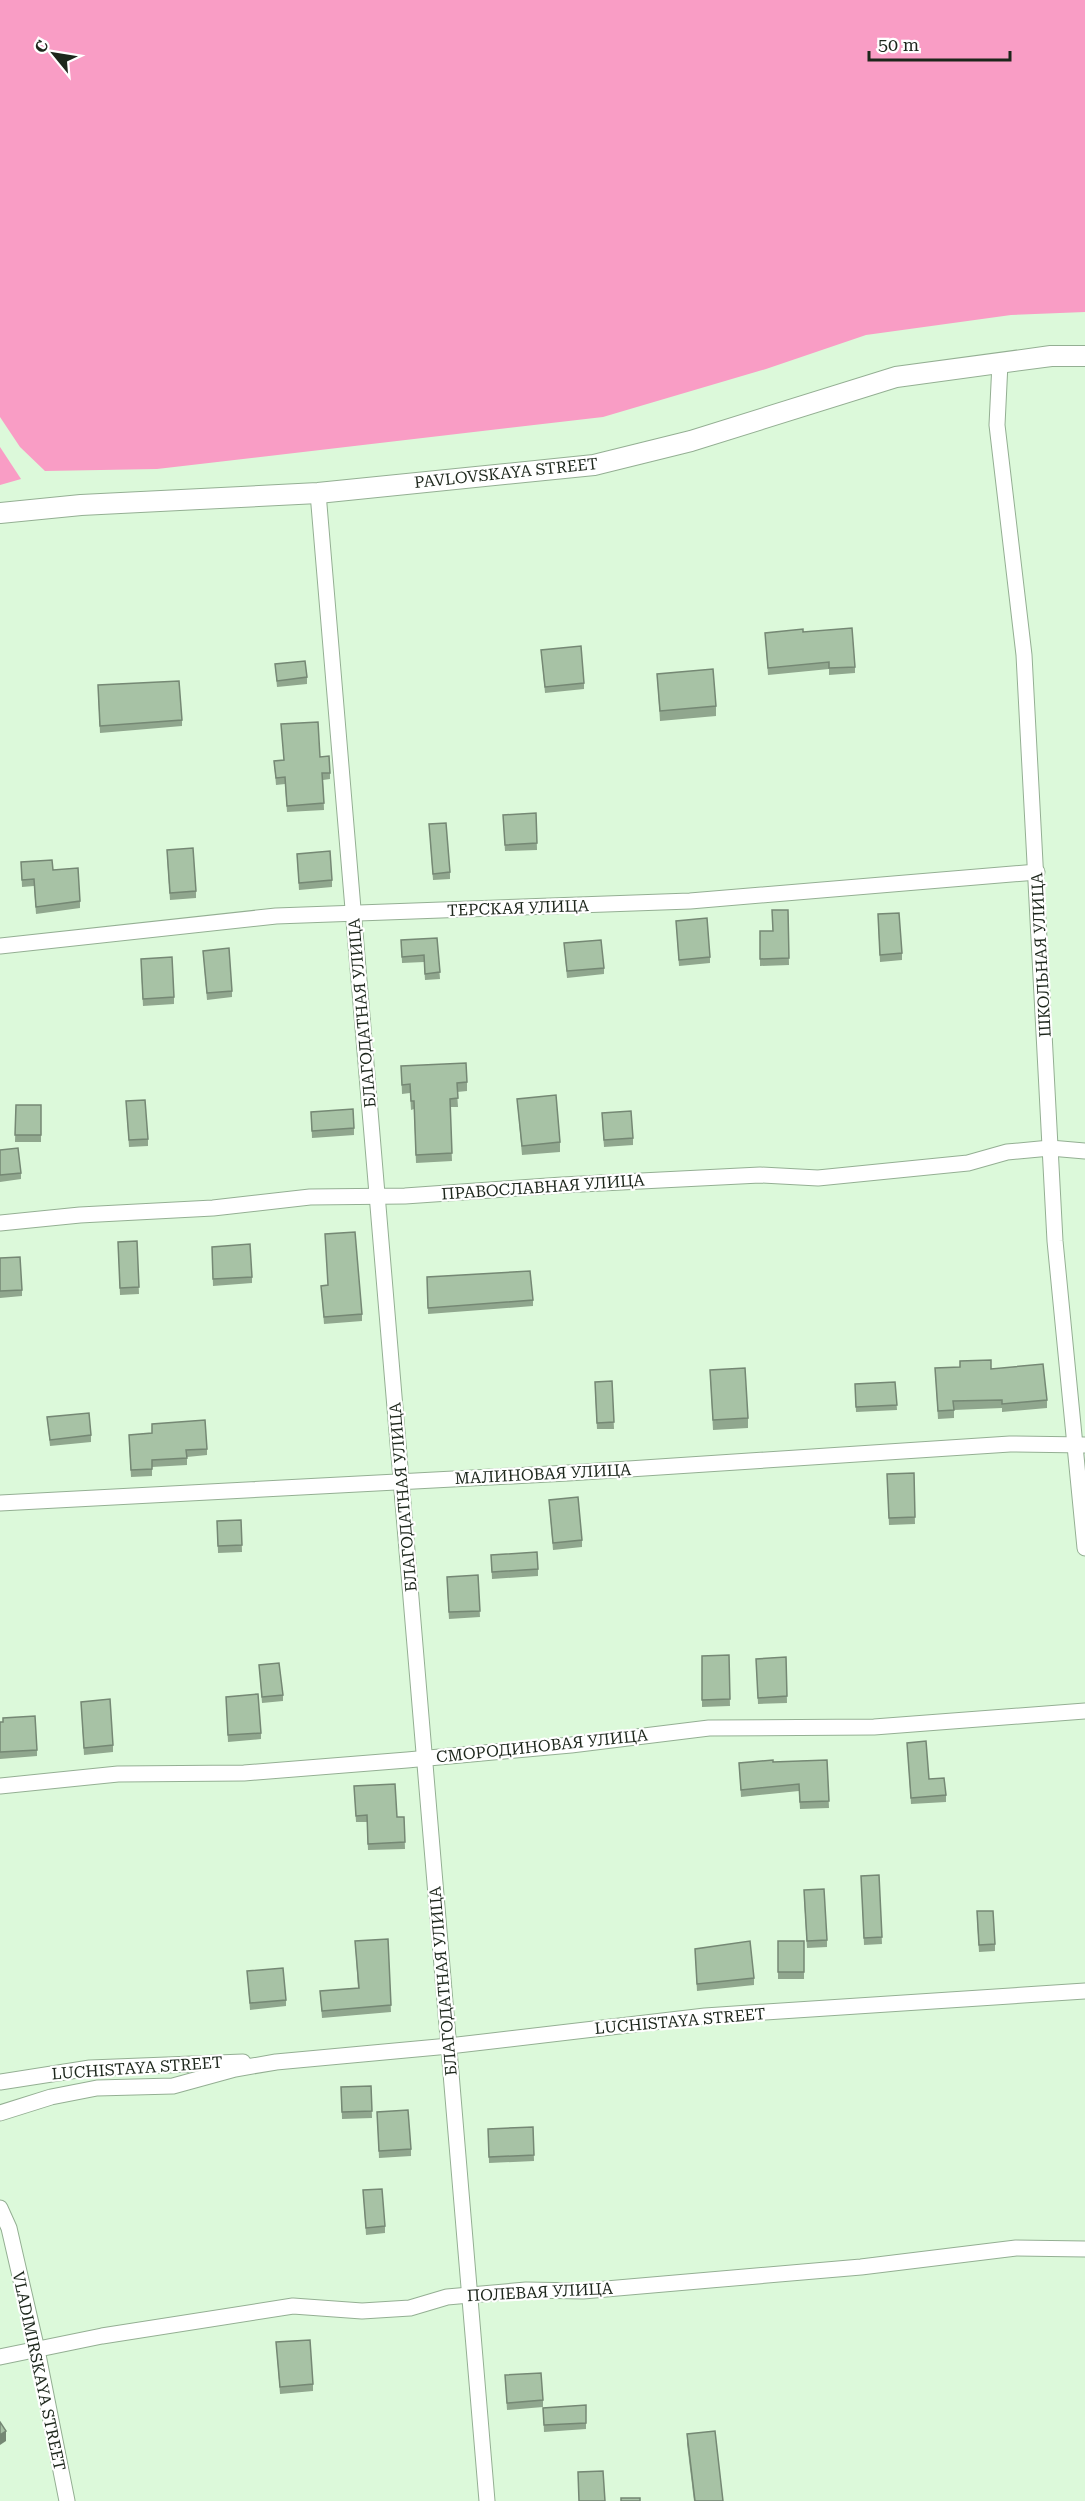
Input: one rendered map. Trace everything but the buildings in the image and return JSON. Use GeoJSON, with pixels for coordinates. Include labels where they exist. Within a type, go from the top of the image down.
{"type":"FeatureCollection","features":[{"type":"Feature","properties":{"kind":"street","name":"PAVLOVSKAYA STREET"},"geometry":{"type":"LineString","coordinates":[[0,513],[81,505],[318,493],[594,465],[691,441],[896,377],[1051,356],[1085,356]]}},
{"type":"Feature","properties":{"kind":"street","name":"ШКОЛЬНАЯ УЛИЦА"},"geometry":{"type":"LineString","coordinates":[[1000,363],[997,425],[1024,655],[1055,1241],[1080,1445],[1085,1548]]}},
{"type":"Feature","properties":{"kind":"street","name":"БЛАГОДАТНАЯ УЛИЦА"},"geometry":{"type":"LineString","coordinates":[[318,493],[487,2501]]}},
{"type":"Feature","properties":{"kind":"street","name":"ТЕРСКАЯ УЛИЦА"},"geometry":{"type":"LineString","coordinates":[[0,946],[276,916],[690,901],[1037,872]]}},
{"type":"Feature","properties":{"kind":"street","name":"ПРАВОСЛАВНАЯ УЛИЦА"},"geometry":{"type":"LineString","coordinates":[[0,1223],[80,1215],[213,1208],[310,1197],[377,1197],[760,1175],[818,1178],[968,1163],[1007,1152],[1050,1148],[1085,1151]]}},
{"type":"Feature","properties":{"kind":"street","name":"МАЛИНОВАЯ УЛИЦА"},"geometry":{"type":"LineString","coordinates":[[0,1503],[401,1482],[1010,1444],[1080,1445]]}},
{"type":"Feature","properties":{"kind":"street","name":"СМОРОДИНОВАЯ УЛИЦА"},"geometry":{"type":"LineString","coordinates":[[0,1786],[118,1774],[244,1773],[424,1759],[571,1745],[709,1728],[874,1727],[1085,1711]]}},
{"type":"Feature","properties":{"kind":"street","name":"LUCHISTAYA STREET"},"geometry":{"type":"LineString","coordinates":[[0,2113],[51,2097],[97,2088],[173,2086],[235,2068],[276,2062],[449,2046],[705,2016],[1085,1991]]}},
{"type":"Feature","properties":{"kind":"street","name":"LUCHISTAYA STREET"},"geometry":{"type":"LineString","coordinates":[[0,2082],[90,2068],[222,2061],[276,2062]]}},
{"type":"Feature","properties":{"kind":"street","name":"VLADIMIRSKAYA STREET"},"geometry":{"type":"LineString","coordinates":[[0,2208],[9,2228],[37,2350],[67,2501]]}},
{"type":"Feature","properties":{"kind":"street","name":"ПОЛЕВАЯ УЛИЦА"},"geometry":{"type":"LineString","coordinates":[[0,2357],[102,2336],[293,2306],[362,2311],[410,2308],[447,2297],[526,2290],[583,2291],[861,2267],[1016,2248],[1085,2249]]}},
{"type":"Feature","properties":{"kind":"shaded area"},"geometry":{"type":"Polygon","coordinates":[[[0,0],[1085,0],[1085,312],[1011,315],[866,335],[766,369],[603,417],[157,469],[45,471],[20,447],[0,417],[0,0]]]}},
{"type":"Feature","properties":{"kind":"shaded area"},"geometry":{"type":"Polygon","coordinates":[[[0,447],[21,479],[0,485],[0,447]]]}}]}
